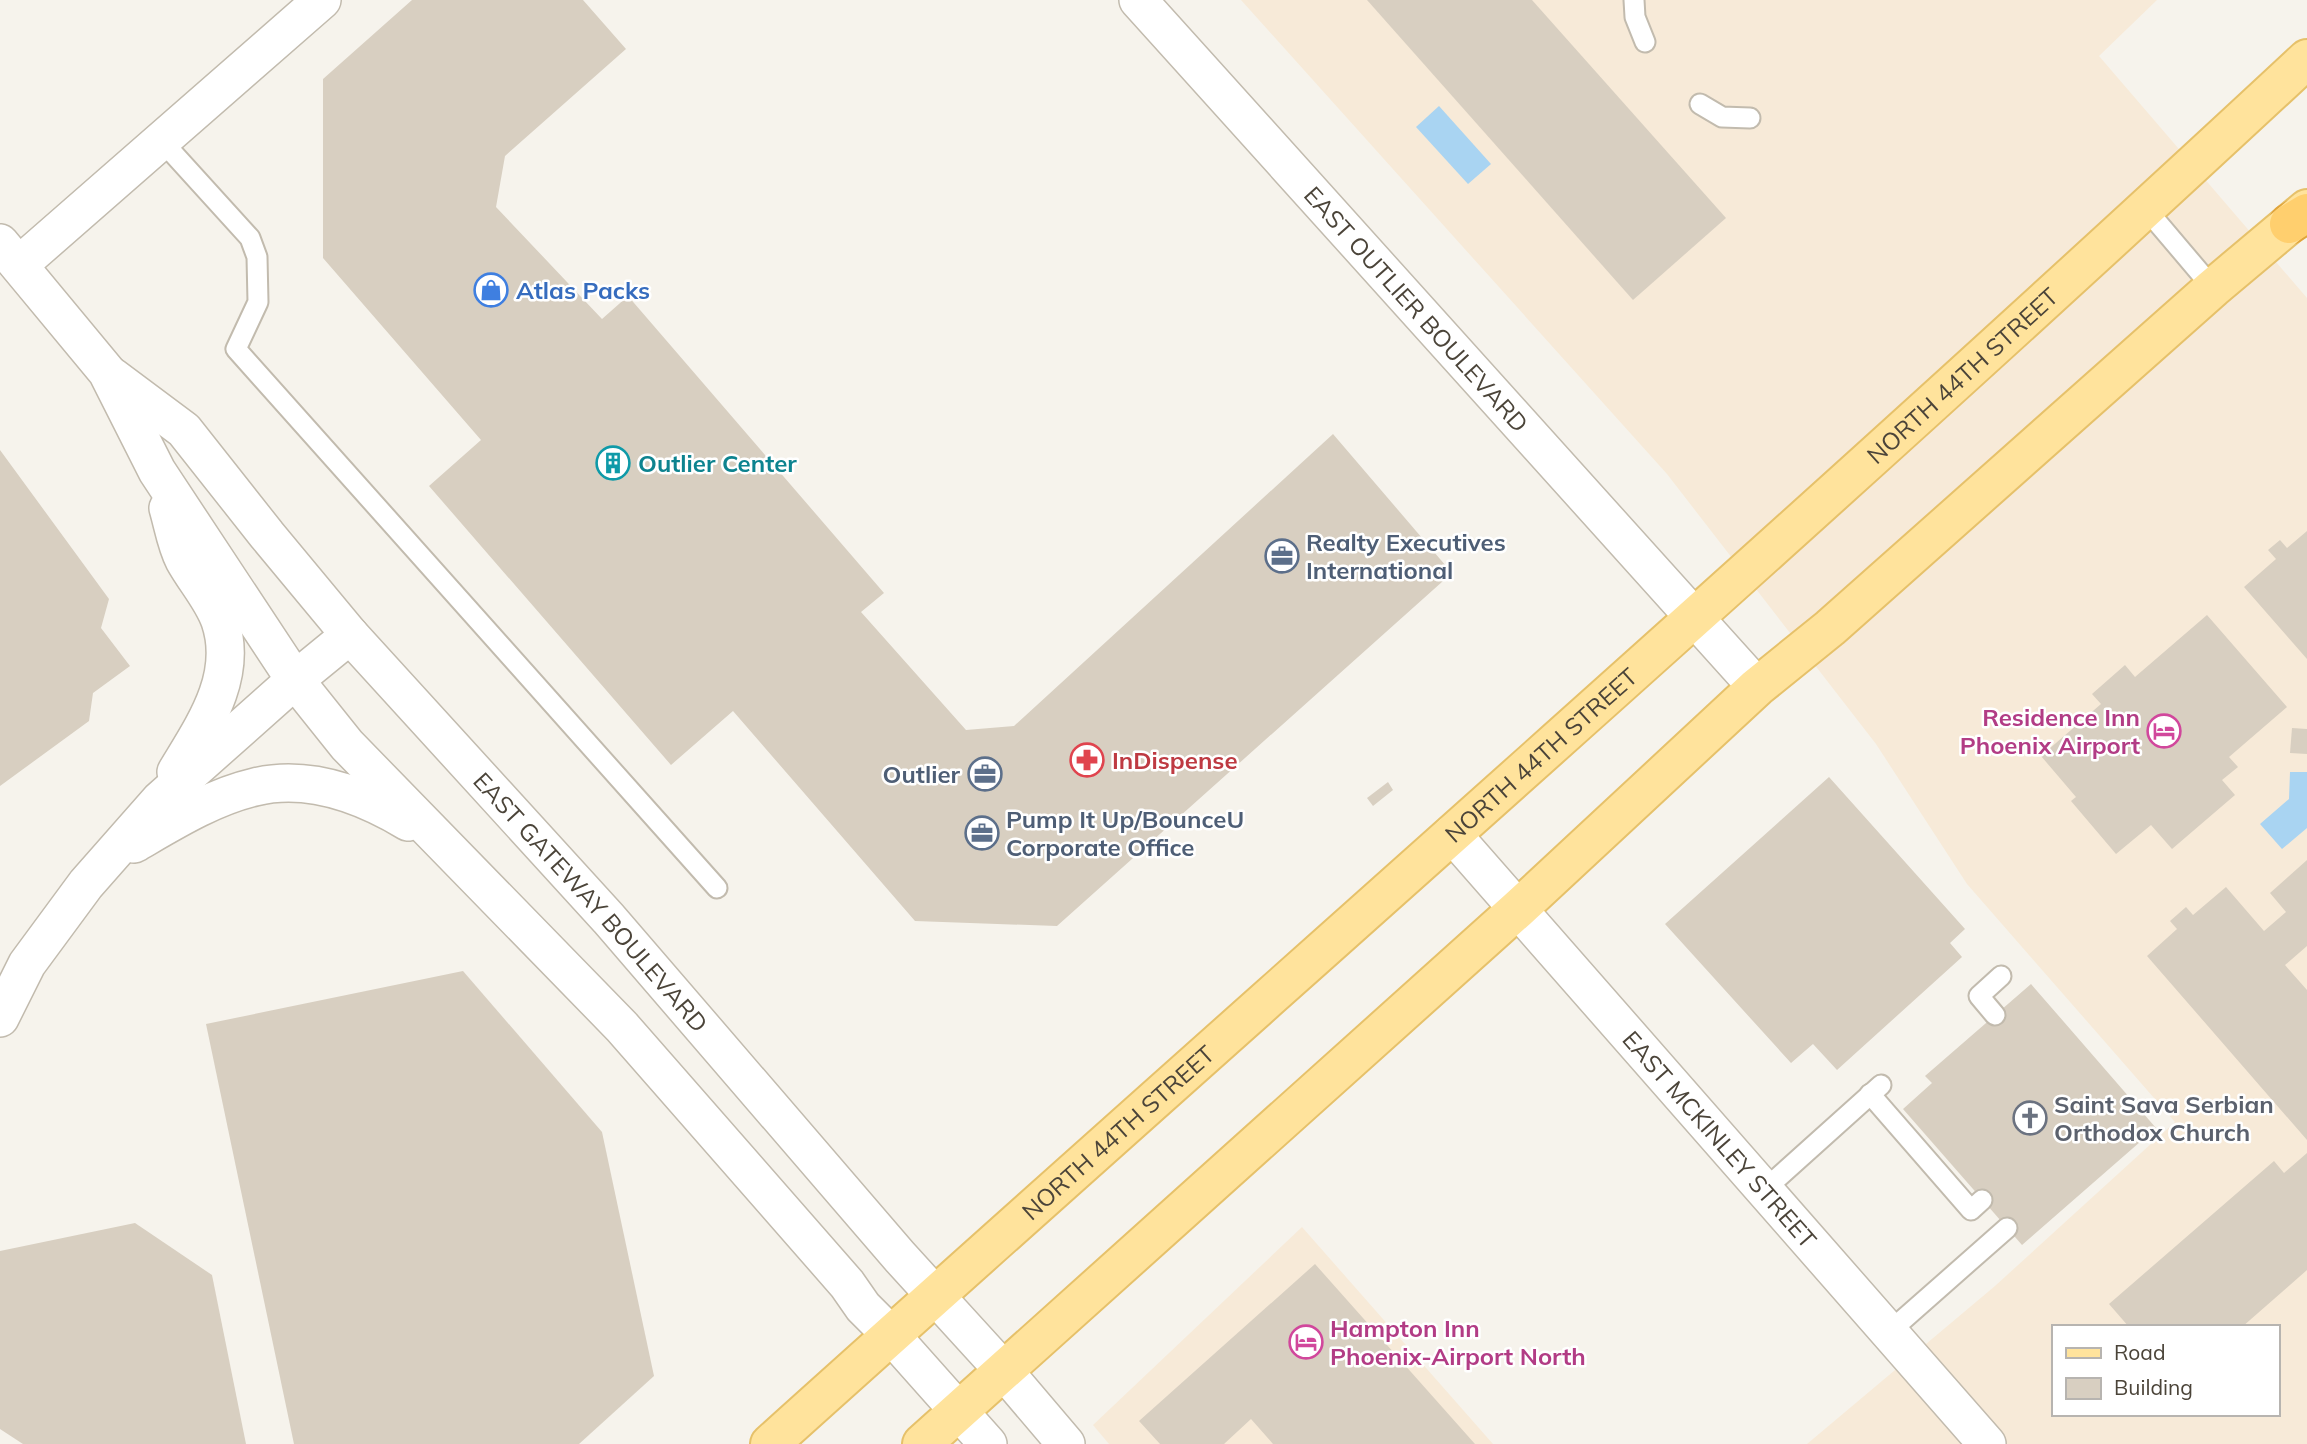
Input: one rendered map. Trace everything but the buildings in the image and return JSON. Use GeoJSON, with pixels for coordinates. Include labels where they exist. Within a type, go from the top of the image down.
{"type":"FeatureCollection","features":[{"type":"Feature","properties":{"kind":"main road","name":"NORTH 44TH STREET"},"geometry":{"type":"LineString","coordinates":[[770,1444],[1694,620],[2307,59]]}},
{"type":"Feature","properties":{"kind":"main road"},"geometry":{"type":"LineString","coordinates":[[922,1444],[1518,909],[1757,687],[1830,628],[2213,288],[2301,215]]}},
{"type":"Feature","properties":{"kind":"street"},"geometry":{"type":"LineString","coordinates":[[10,254],[161,140],[323,0]]}},
{"type":"Feature","properties":{"kind":"street","name":"EAST OUTLIER BOULEVARD"},"geometry":{"type":"LineString","coordinates":[[1138,0],[1694,620]]}},
{"type":"Feature","properties":{"kind":"street","name":"EAST GATEWAY BOULEVARD"},"geometry":{"type":"LineString","coordinates":[[10,254],[107,372],[157,471],[295,680],[347,745],[622,1027],[847,1284],[863,1307],[988,1444]]}},
{"type":"Feature","properties":{"kind":"street","name":"EAST GATEWAY BOULEVARD"},"geometry":{"type":"LineString","coordinates":[[107,372],[184,430],[350,635],[609,919],[1066,1444]]}},
{"type":"Feature","properties":{"kind":"street","name":"EAST GATEWAY BOULEVARD"},"geometry":{"type":"LineString","coordinates":[[157,471],[182,557],[220,620],[224,648],[222,684],[212,712],[160,800]]}},
{"type":"Feature","properties":{"kind":"street"},"geometry":{"type":"LineString","coordinates":[[1694,620],[1757,687]]}},
{"type":"Feature","properties":{"kind":"street"},"geometry":{"type":"LineString","coordinates":[[0,1018],[27,964],[86,884],[160,800],[350,635]]}},
{"type":"Feature","properties":{"kind":"street"},"geometry":{"type":"LineString","coordinates":[[109,858],[198,808],[255,787],[281,784],[342,790],[383,807],[440,841]]}},
{"type":"Feature","properties":{"kind":"street","name":"EAST MCKINLEY STREET"},"geometry":{"type":"LineString","coordinates":[[1452,834],[1987,1444]]}},
{"type":"Feature","properties":{"kind":"lane"},"geometry":{"type":"LineString","coordinates":[[1634,0],[1635,17],[1645,42]]}},
{"type":"Feature","properties":{"kind":"lane"},"geometry":{"type":"LineString","coordinates":[[1700,104],[1722,117],[1749,118]]}},
{"type":"Feature","properties":{"kind":"lane"},"geometry":{"type":"LineString","coordinates":[[161,140],[250,238],[257,257],[258,302],[236,349],[717,888]]}},
{"type":"Feature","properties":{"kind":"lane"},"geometry":{"type":"LineString","coordinates":[[2146,209],[2213,288]]}},
{"type":"Feature","properties":{"kind":"lane"},"geometry":{"type":"LineString","coordinates":[[1995,1015],[1979,996],[2001,976]]}},
{"type":"Feature","properties":{"kind":"lane"},"geometry":{"type":"LineString","coordinates":[[1764,1190],[1876,1090],[1971,1210],[1982,1199]]}},
{"type":"Feature","properties":{"kind":"lane"},"geometry":{"type":"LineString","coordinates":[[1889,1332],[2007,1228]]}},
{"type":"Feature","properties":{"kind":"shaded area"},"geometry":{"type":"Polygon","coordinates":[[[1241,0],[2157,0],[2099,56],[2307,298],[2307,1444],[1807,1444],[1995,1286],[2175,1122],[1967,884],[1876,744],[1667,474],[1241,0]]]}},
{"type":"Feature","properties":{"kind":"shaded area","name":"Hampton Inn Phoenix-Airport North"},"geometry":{"type":"Polygon","coordinates":[[[1302,1227],[1493,1444],[1109,1444],[1093,1425],[1302,1227]]]}},
{"type":"Feature","properties":{"kind":"water"},"geometry":{"type":"Polygon","coordinates":[[[1439,106],[1491,164],[1468,184],[1416,127],[1439,106]]]}},
{"type":"Feature","properties":{"kind":"water"},"geometry":{"type":"Polygon","coordinates":[[[2290,772],[2307,772],[2307,828],[2282,849],[2260,824],[2289,799],[2290,772]]]}},
{"type":"Feature","properties":{"kind":"place","name":"Atlas Packs"},"geometry":{"type":"Point","coordinates":[491,290]}},
{"type":"Feature","properties":{"kind":"place","name":"Outlier Center"},"geometry":{"type":"Point","coordinates":[613,463]}},
{"type":"Feature","properties":{"kind":"place","name":"Realty Executives International"},"geometry":{"type":"Point","coordinates":[1282,556]}},
{"type":"Feature","properties":{"kind":"place","name":"Residence Inn Phoenix Airport"},"geometry":{"type":"Point","coordinates":[2164,731]}},
{"type":"Feature","properties":{"kind":"place","name":"InDispense"},"geometry":{"type":"Point","coordinates":[1087,760]}},
{"type":"Feature","properties":{"kind":"place","name":"Outlier"},"geometry":{"type":"Point","coordinates":[985,774]}},
{"type":"Feature","properties":{"kind":"place","name":"Pump It Up/BounceU Corporate Office"},"geometry":{"type":"Point","coordinates":[982,833]}},
{"type":"Feature","properties":{"kind":"place","name":"Saint Sava Serbian Orthodox Church"},"geometry":{"type":"Point","coordinates":[2030,1118]}},
{"type":"Feature","properties":{"kind":"place","name":"Hampton Inn Phoenix-Airport North"},"geometry":{"type":"Point","coordinates":[1306,1342]}}]}
